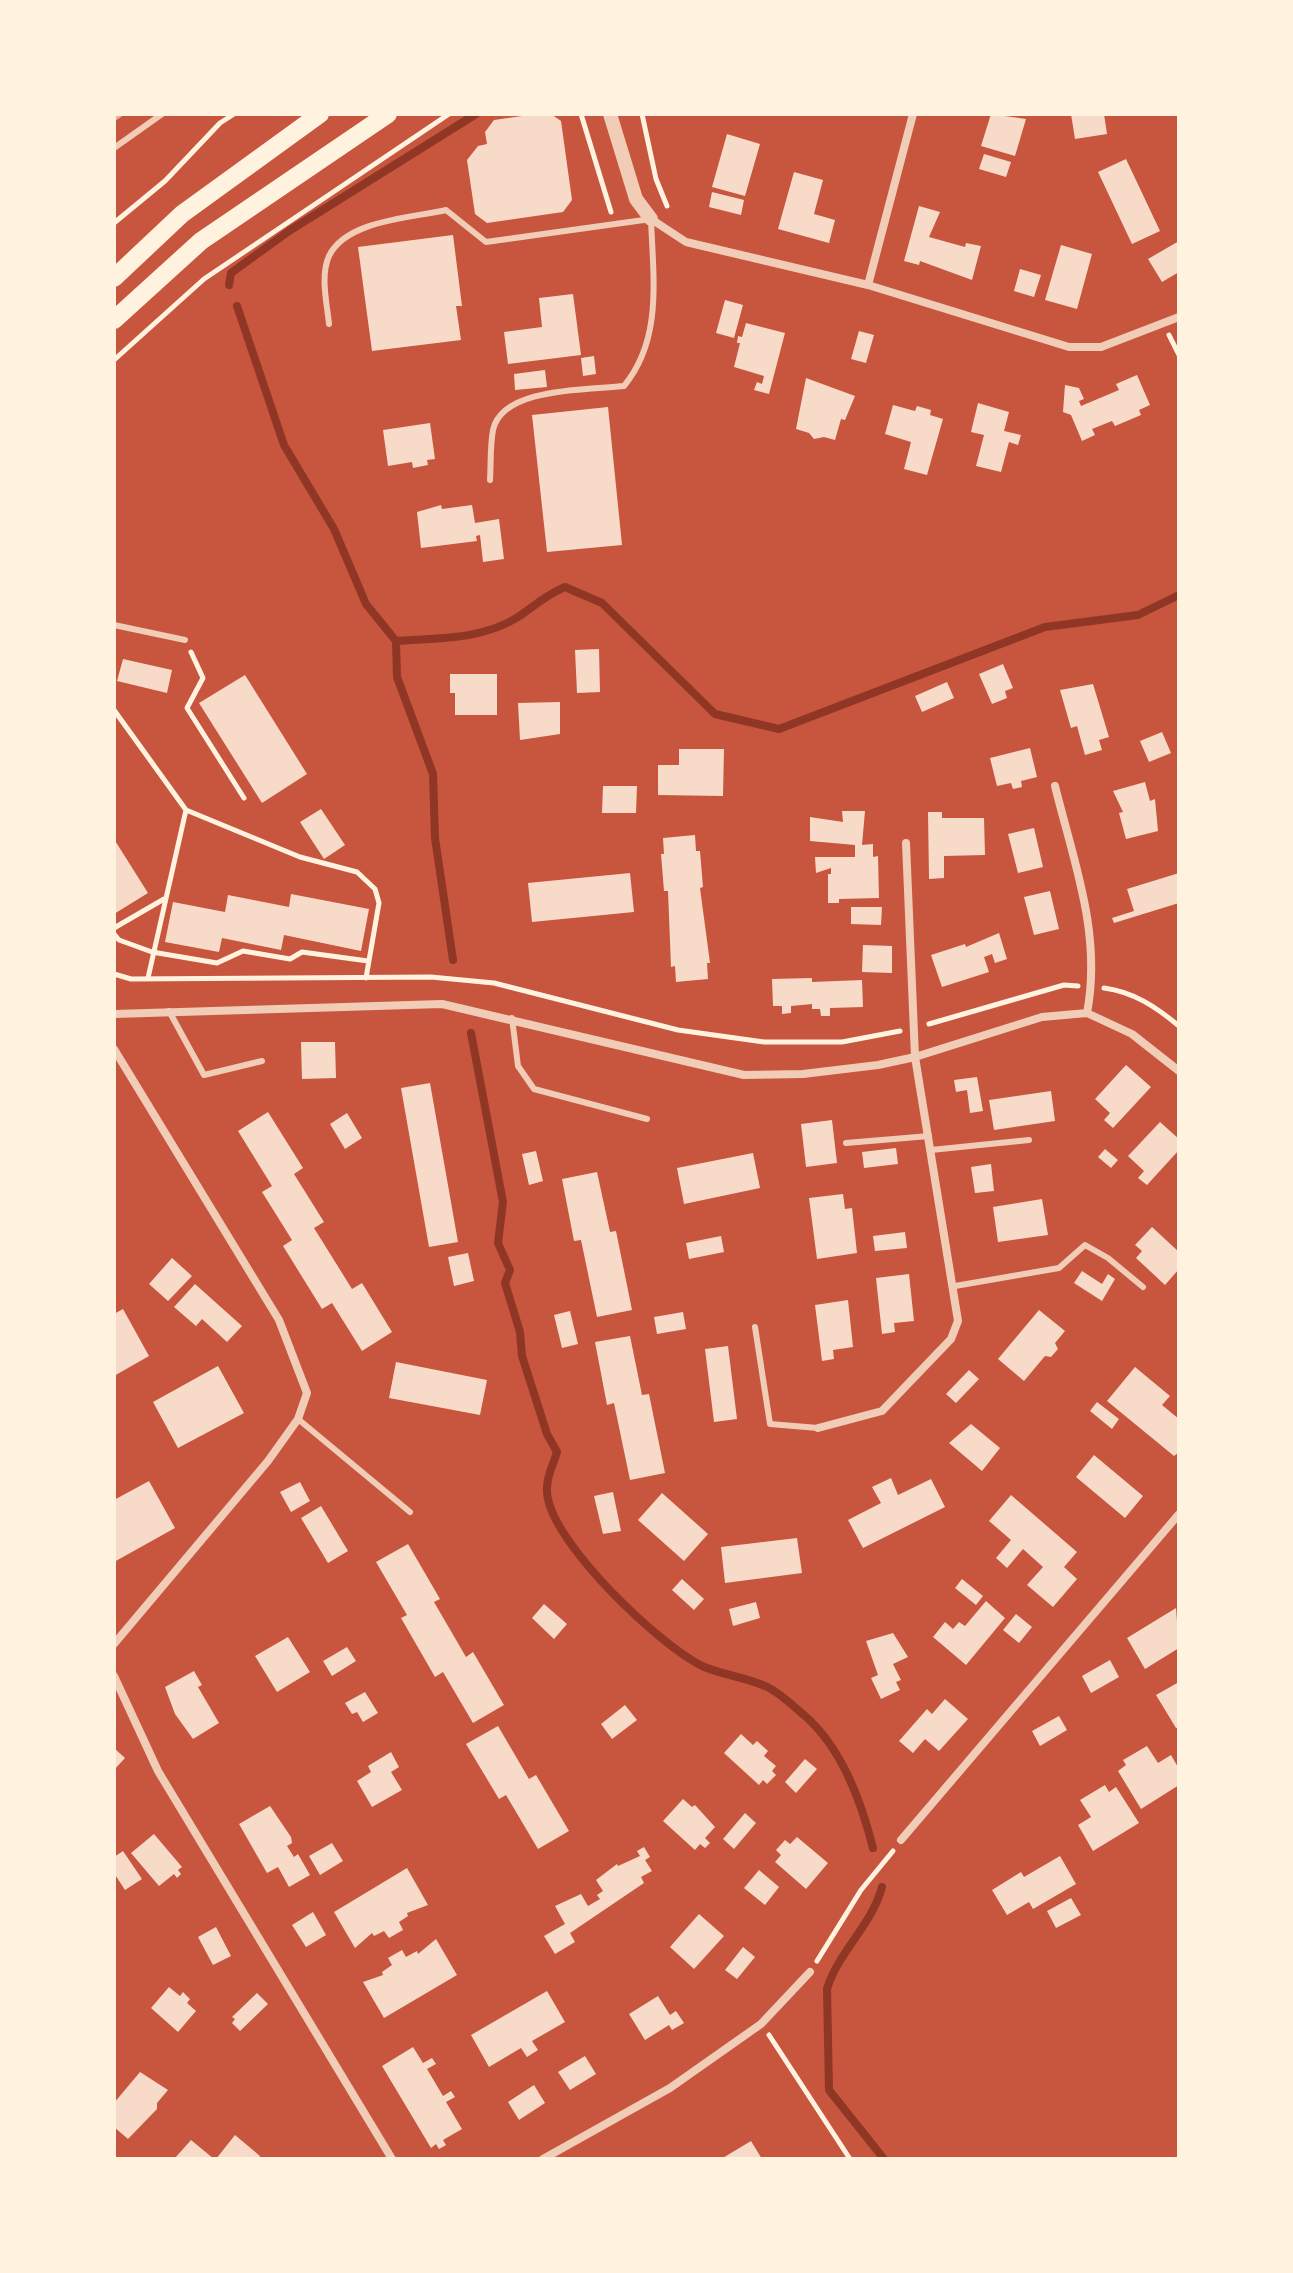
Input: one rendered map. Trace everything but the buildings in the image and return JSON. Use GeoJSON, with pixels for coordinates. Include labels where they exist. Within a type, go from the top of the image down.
{"type":"FeatureCollection","features":[{"type":"Feature","properties":{"kind":"main road"},"geometry":{"type":"LineString","coordinates":[[114,278],[182,214],[320,114]]}},
{"type":"Feature","properties":{"kind":"main road"},"geometry":{"type":"LineString","coordinates":[[114,320],[201,241],[388,114]]}},
{"type":"Feature","properties":{"kind":"street"},"geometry":{"type":"LineString","coordinates":[[610,114],[636,199],[651,219],[686,242],[868,285],[1069,347],[1101,347],[1179,317]]}},
{"type":"Feature","properties":{"kind":"street"},"geometry":{"type":"LineString","coordinates":[[868,285],[913,114]]}},
{"type":"Feature","properties":{"kind":"street"},"geometry":{"type":"LineString","coordinates":[[1055,786],[1092,931],[1092,986],[1087,1013]]}},
{"type":"Feature","properties":{"kind":"street"},"geometry":{"type":"LineString","coordinates":[[818,1428],[882,1411],[951,1339],[958,1321],[955,1286],[915,1057],[906,843]]}},
{"type":"Feature","properties":{"kind":"street"},"geometry":{"type":"LineString","coordinates":[[114,1014],[442,1004],[744,1075],[803,1074],[915,1057],[1042,1017],[1087,1013],[1132,1034],[1179,1071]]}},
{"type":"Feature","properties":{"kind":"street"},"geometry":{"type":"LineString","coordinates":[[114,1049],[279,1320],[307,1393],[298,1419],[268,1461],[114,1644]]}},
{"type":"Feature","properties":{"kind":"street"},"geometry":{"type":"LineString","coordinates":[[901,1840],[1179,1514]]}},
{"type":"Feature","properties":{"kind":"street"},"geometry":{"type":"LineString","coordinates":[[114,1676],[158,1771],[392,2159]]}},
{"type":"Feature","properties":{"kind":"street"},"geometry":{"type":"LineString","coordinates":[[543,2159],[670,2088],[761,2024],[810,1972]]}},
{"type":"Feature","properties":{"kind":"lane"},"geometry":{"type":"LineString","coordinates":[[114,148],[162,114]]}},
{"type":"Feature","properties":{"kind":"lane"},"geometry":{"type":"LineString","coordinates":[[329,324],[324,278],[329,255],[353,232],[446,210],[486,242],[651,219],[654,299],[649,345],[640,367],[624,386],[521,398],[503,410],[493,429],[490,480]]}},
{"type":"Feature","properties":{"kind":"lane"},"geometry":{"type":"LineString","coordinates":[[114,625],[185,640]]}},
{"type":"Feature","properties":{"kind":"lane"},"geometry":{"type":"LineString","coordinates":[[169,1011],[204,1075],[262,1061]]}},
{"type":"Feature","properties":{"kind":"lane"},"geometry":{"type":"LineString","coordinates":[[512,1018],[518,1066],[534,1089],[647,1119]]}},
{"type":"Feature","properties":{"kind":"lane"},"geometry":{"type":"LineString","coordinates":[[846,1143],[929,1136]]}},
{"type":"Feature","properties":{"kind":"lane"},"geometry":{"type":"LineString","coordinates":[[931,1150],[1029,1140]]}},
{"type":"Feature","properties":{"kind":"lane"},"geometry":{"type":"LineString","coordinates":[[955,1286],[1059,1268],[1085,1245],[1108,1258],[1143,1287]]}},
{"type":"Feature","properties":{"kind":"lane"},"geometry":{"type":"LineString","coordinates":[[755,1327],[770,1424],[818,1428]]}},
{"type":"Feature","properties":{"kind":"lane"},"geometry":{"type":"LineString","coordinates":[[298,1419],[410,1512]]}},
{"type":"Feature","properties":{"kind":"path"},"geometry":{"type":"LineString","coordinates":[[114,223],[165,181],[220,123],[234,114]]}},
{"type":"Feature","properties":{"kind":"path"},"geometry":{"type":"LineString","coordinates":[[114,360],[204,279],[449,114]]}},
{"type":"Feature","properties":{"kind":"path"},"geometry":{"type":"LineString","coordinates":[[581,114],[616,224]]}},
{"type":"Feature","properties":{"kind":"path"},"geometry":{"type":"LineString","coordinates":[[642,114],[656,179],[686,242]]}},
{"type":"Feature","properties":{"kind":"path"},"geometry":{"type":"LineString","coordinates":[[185,640],[203,678],[187,708],[244,798]]}},
{"type":"Feature","properties":{"kind":"path"},"geometry":{"type":"LineString","coordinates":[[114,710],[186,810],[300,857],[357,872],[375,889],[379,903],[366,978]]}},
{"type":"Feature","properties":{"kind":"path"},"geometry":{"type":"LineString","coordinates":[[148,978],[186,810]]}},
{"type":"Feature","properties":{"kind":"path"},"geometry":{"type":"LineString","coordinates":[[165,899],[114,931],[119,940],[152,952],[217,963],[243,951],[290,959],[302,952],[368,961]]}},
{"type":"Feature","properties":{"kind":"path"},"geometry":{"type":"LineString","coordinates":[[114,974],[148,978],[431,977],[494,983],[678,1030],[764,1042],[842,1042],[915,1029],[1064,985],[1123,991],[1153,1006],[1179,1026]]}},
{"type":"Feature","properties":{"kind":"path"},"geometry":{"type":"LineString","coordinates":[[810,1972],[861,1890],[901,1840]]}},
{"type":"Feature","properties":{"kind":"path"},"geometry":{"type":"LineString","coordinates":[[761,2024],[850,2159]]}},
{"type":"Feature","properties":{"kind":"waterway"},"geometry":{"type":"LineString","coordinates":[[229,285],[231,273],[289,231],[476,114]]}},
{"type":"Feature","properties":{"kind":"waterway"},"geometry":{"type":"LineString","coordinates":[[237,306],[284,445],[334,529],[366,604],[396,641],[490,630],[518,617],[565,587],[602,603],[715,714],[779,729],[1045,627],[1138,615],[1179,595]]}},
{"type":"Feature","properties":{"kind":"waterway"},"geometry":{"type":"LineString","coordinates":[[396,641],[397,677],[433,774],[435,838],[453,960]]}},
{"type":"Feature","properties":{"kind":"waterway"},"geometry":{"type":"LineString","coordinates":[[471,1033],[503,1202],[498,1243],[510,1270],[505,1283],[520,1332],[522,1356],[547,1434],[557,1452],[547,1487],[556,1519],[589,1567],[660,1637],[702,1666],[770,1688],[817,1728],[848,1776],[873,1848]]}},
{"type":"Feature","properties":{"kind":"waterway"},"geometry":{"type":"LineString","coordinates":[[882,1887],[871,1914],[839,1963],[827,1989],[829,2090],[884,2159]]}},
{"type":"Feature","properties":{"kind":"railway"},"geometry":{"type":"LineString","coordinates":[[114,118],[120,114]]}}]}
